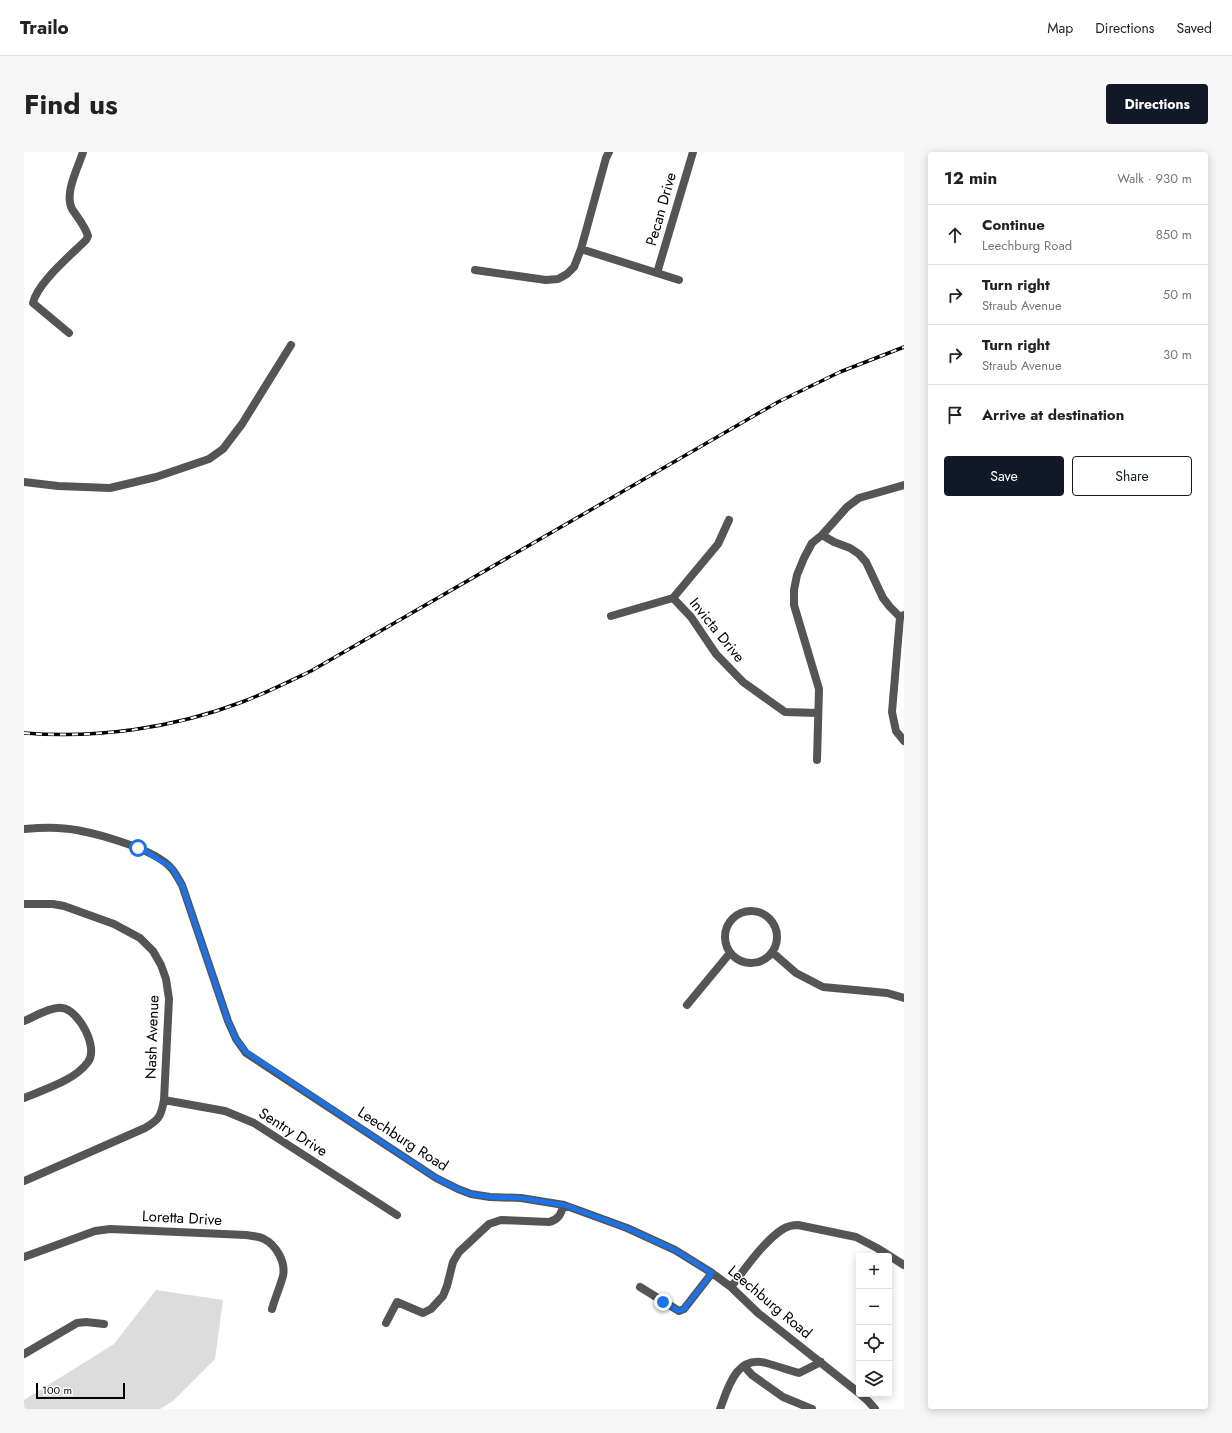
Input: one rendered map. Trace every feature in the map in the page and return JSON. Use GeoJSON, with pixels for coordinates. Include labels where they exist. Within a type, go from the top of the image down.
{"type":"FeatureCollection","features":[{"type":"Feature","properties":{"kind":"street"},"geometry":{"type":"LineString","coordinates":[[69,333],[33,304],[34,298],[42,286],[86,240],[88,236],[86,229],[76,215],[69,201],[69,193],[83,152]]}},
{"type":"Feature","properties":{"kind":"street"},"geometry":{"type":"LineString","coordinates":[[476,270],[546,280],[558,279],[567,274],[574,267],[581,249],[606,158],[609,152]]}},
{"type":"Feature","properties":{"kind":"street","name":"Pecan Drive"},"geometry":{"type":"LineString","coordinates":[[657,273],[693,152]]}},
{"type":"Feature","properties":{"kind":"street"},"geometry":{"type":"LineString","coordinates":[[581,249],[679,280]]}},
{"type":"Feature","properties":{"kind":"street"},"geometry":{"type":"LineString","coordinates":[[24,482],[58,486],[110,488],[156,477],[209,459],[223,449],[232,438],[291,345]]}},
{"type":"Feature","properties":{"kind":"street"},"geometry":{"type":"LineString","coordinates":[[817,760],[818,689],[794,605],[797,575],[812,543],[822,535],[847,507],[859,498],[904,485]]}},
{"type":"Feature","properties":{"kind":"street"},"geometry":{"type":"LineString","coordinates":[[673,598],[718,544],[729,520]]}},
{"type":"Feature","properties":{"kind":"street"},"geometry":{"type":"LineString","coordinates":[[822,535],[834,542],[850,548],[859,554],[866,562],[883,598],[890,608],[902,616],[892,712],[896,731],[904,740]]}},
{"type":"Feature","properties":{"kind":"street","name":"Invicta Drive"},"geometry":{"type":"LineString","coordinates":[[611,616],[673,598],[691,616],[716,654],[743,682],[785,712],[818,713]]}},
{"type":"Feature","properties":{"kind":"street","name":"Leechburg Road"},"geometry":{"type":"LineString","coordinates":[[24,829],[58,828],[82,831],[130,845],[147,852],[172,868],[182,885],[228,1021],[236,1039],[246,1052],[436,1178],[458,1189],[471,1194],[490,1197],[521,1198],[564,1205],[627,1228],[675,1250],[712,1273],[731,1287],[758,1313],[856,1392]]}},
{"type":"Feature","properties":{"kind":"street","name":"Nash Avenue"},"geometry":{"type":"LineString","coordinates":[[24,904],[53,904],[64,906],[107,921],[140,938],[153,951],[161,965],[166,979],[168,998],[164,1100],[161,1114],[157,1120],[146,1128],[24,1182]]}},
{"type":"Feature","properties":{"kind":"street"},"geometry":{"type":"LineString","coordinates":[[749,910],[763,913],[770,919],[775,927],[777,935],[776,943],[772,952],[762,961],[753,963],[742,961],[730,953],[726,945],[725,931],[730,920],[742,912],[749,910]]}},
{"type":"Feature","properties":{"kind":"street"},"geometry":{"type":"LineString","coordinates":[[772,952],[796,973],[823,987],[887,993],[904,998]]}},
{"type":"Feature","properties":{"kind":"street"},"geometry":{"type":"LineString","coordinates":[[687,1005],[730,953]]}},
{"type":"Feature","properties":{"kind":"street"},"geometry":{"type":"LineString","coordinates":[[24,1020],[54,1008],[60,1007],[68,1009],[75,1014],[84,1028],[92,1050],[92,1058],[81,1071],[24,1098]]}},
{"type":"Feature","properties":{"kind":"street","name":"Sentry Drive"},"geometry":{"type":"LineString","coordinates":[[164,1100],[225,1111],[254,1123],[397,1215]]}},
{"type":"Feature","properties":{"kind":"street"},"geometry":{"type":"LineString","coordinates":[[386,1323],[397,1302],[422,1313],[430,1309],[443,1296],[448,1286],[453,1262],[459,1252],[489,1224],[501,1220],[549,1222],[559,1217],[564,1205]]}},
{"type":"Feature","properties":{"kind":"street"},"geometry":{"type":"LineString","coordinates":[[731,1287],[769,1241],[784,1229],[798,1225],[856,1237],[904,1265]]}},
{"type":"Feature","properties":{"kind":"street","name":"Loretta Drive"},"geometry":{"type":"LineString","coordinates":[[24,1257],[95,1231],[110,1229],[246,1235],[263,1238],[274,1246],[279,1253],[282,1263],[283,1274],[272,1309]]}},
{"type":"Feature","properties":{"kind":"street"},"geometry":{"type":"LineString","coordinates":[[640,1287],[679,1311],[684,1309],[712,1273]]}},
{"type":"Feature","properties":{"kind":"street"},"geometry":{"type":"LineString","coordinates":[[24,1354],[77,1323],[86,1322],[104,1324]]}},
{"type":"Feature","properties":{"kind":"street"},"geometry":{"type":"LineString","coordinates":[[720,1409],[731,1378],[744,1366],[756,1361],[765,1362],[799,1372],[820,1362]]}},
{"type":"Feature","properties":{"kind":"street"},"geometry":{"type":"LineString","coordinates":[[744,1366],[752,1375],[783,1397],[812,1409]]}},
{"type":"Feature","properties":{"kind":"street","name":"Leechburg Road"},"geometry":{"type":"LineString","coordinates":[[863,1397],[875,1409]]}},
{"type":"Feature","properties":{"kind":"shaded area"},"geometry":{"type":"Polygon","coordinates":[[[156,1290],[223,1300],[215,1359],[173,1401],[160,1409],[24,1409],[24,1400],[114,1344],[156,1290]]]}},
{"type":"Feature","properties":{"kind":"railway"},"geometry":{"type":"LineString","coordinates":[[24,733],[79,734],[134,730],[189,719],[242,702],[268,691],[311,671],[778,402],[840,372],[904,347]]}},
{"type":"Feature","properties":{"kind":"route"},"geometry":{"type":"LineString","coordinates":[[138,848],[172,868],[182,885],[228,1021],[236,1039],[246,1052],[436,1178],[458,1189],[471,1194],[490,1197],[521,1198],[564,1205],[627,1228],[675,1250],[712,1273],[684,1309],[679,1311],[663,1302]]}}]}
